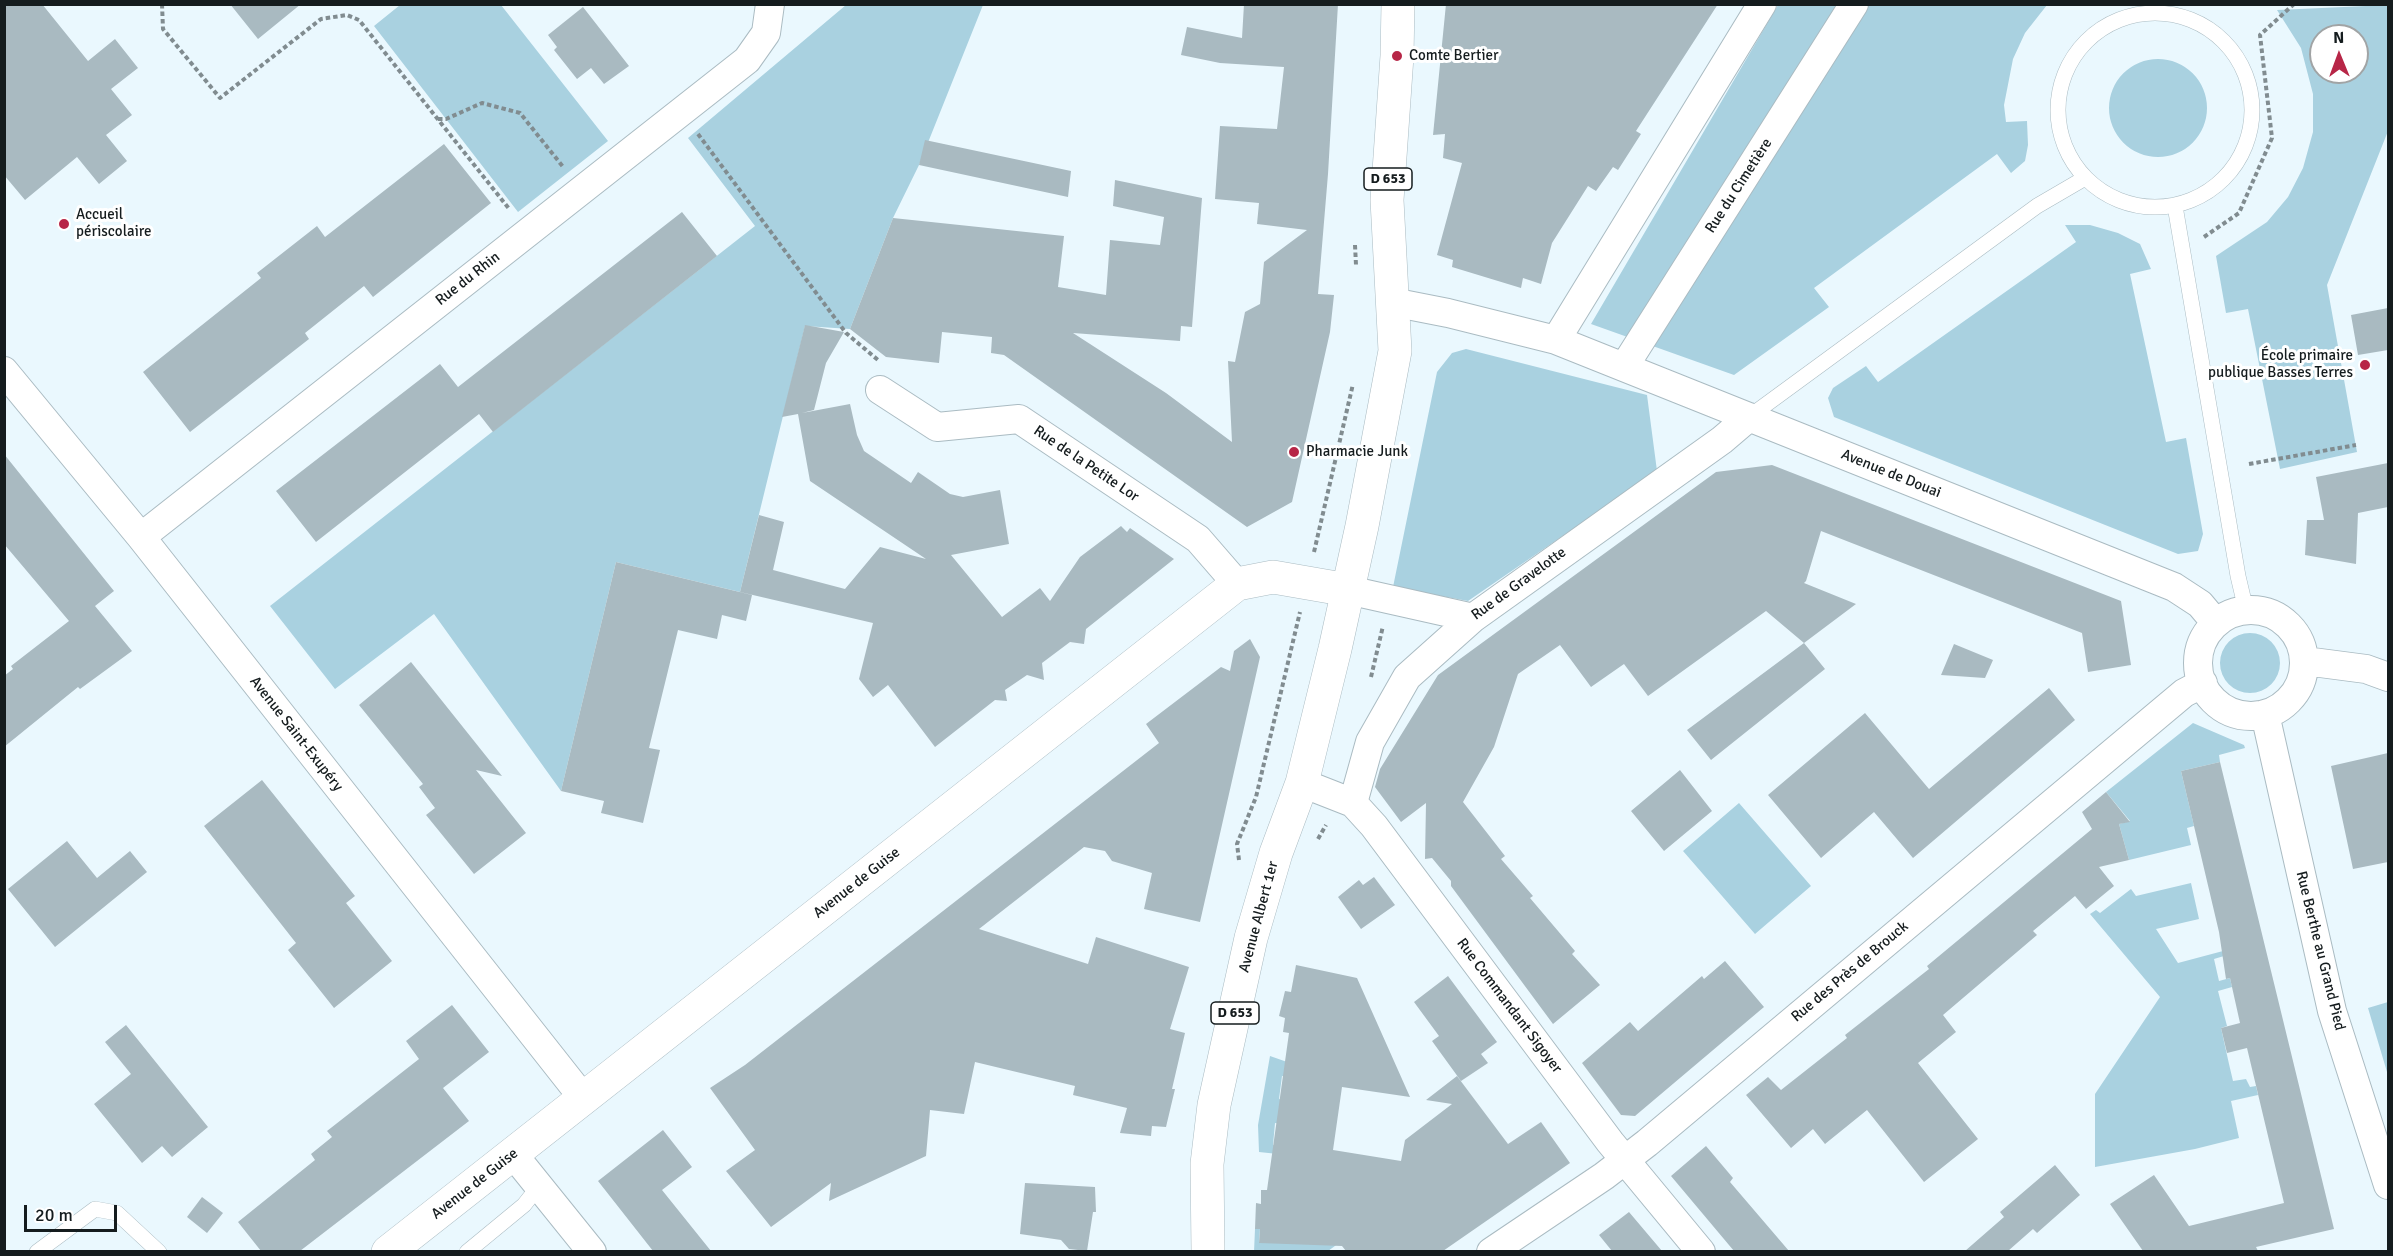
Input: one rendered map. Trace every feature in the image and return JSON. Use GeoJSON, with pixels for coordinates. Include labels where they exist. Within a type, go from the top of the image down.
{"type":"FeatureCollection","features":[{"type":"Feature","properties":{"kind":"main road","name":"D 653"},"geometry":{"type":"LineString","coordinates":[[1348,590],[1395,351],[1387,200],[1397,56],[1398,4]]}},
{"type":"Feature","properties":{"kind":"main road","name":"Avenue de Guise"},"geometry":{"type":"LineString","coordinates":[[387,1251],[584,1099],[1237,584],[1273,577],[1348,590]]}},
{"type":"Feature","properties":{"kind":"main road","name":"Avenue Albert 1er"},"geometry":{"type":"LineString","coordinates":[[1208,1251],[1208,1164],[1214,1105],[1257,918],[1275,854],[1302,783],[1348,590]]}},
{"type":"Feature","properties":{"kind":"street","name":"Rue du Rhin"},"geometry":{"type":"LineString","coordinates":[[141,537],[747,60],[766,33],[770,4]]}},
{"type":"Feature","properties":{"kind":"street"},"geometry":{"type":"LineString","coordinates":[[1556,340],[1762,4]]}},
{"type":"Feature","properties":{"kind":"street","name":"Rue du Cimetière"},"geometry":{"type":"LineString","coordinates":[[1624,366],[1854,4]]}},
{"type":"Feature","properties":{"kind":"street","name":"Avenue de Douai"},"geometry":{"type":"LineString","coordinates":[[1392,302],[1448,313],[1556,340],[1624,366],[2174,587],[2199,604],[2216,623]]}},
{"type":"Feature","properties":{"kind":"street","name":"Avenue Saint-Exupéry"},"geometry":{"type":"LineString","coordinates":[[6,377],[141,537],[584,1099]]}},
{"type":"Feature","properties":{"kind":"street","name":"Rue de la Petite Lor"},"geometry":{"type":"LineString","coordinates":[[880,390],[937,427],[1019,419],[1198,539],[1237,584]]}},
{"type":"Feature","properties":{"kind":"street","name":"Rue de Gravelotte"},"geometry":{"type":"LineString","coordinates":[[1353,803],[1370,742],[1407,677],[1473,618],[1722,440],[1749,417]]}},
{"type":"Feature","properties":{"kind":"street"},"geometry":{"type":"LineString","coordinates":[[1348,590],[1473,618]]}},
{"type":"Feature","properties":{"kind":"street"},"geometry":{"type":"LineString","coordinates":[[2246,610],[2260,610],[2286,623],[2299,640],[2305,661],[2302,679],[2294,694],[2281,706],[2265,714],[2250,716],[2235,713],[2210,696],[2203,683],[2199,667],[2200,651],[2206,635],[2216,623],[2235,612],[2246,610]]}},
{"type":"Feature","properties":{"kind":"street"},"geometry":{"type":"LineString","coordinates":[[2305,661],[2366,669],[2388,677]]}},
{"type":"Feature","properties":{"kind":"street","name":"Rue des Près de Brouck"},"geometry":{"type":"LineString","coordinates":[[1491,1251],[1624,1160],[2184,693],[2203,683]]}},
{"type":"Feature","properties":{"kind":"street","name":"Rue Berthe au Grand Pied"},"geometry":{"type":"LineString","coordinates":[[2265,714],[2332,1011],[2388,1185]]}},
{"type":"Feature","properties":{"kind":"street","name":"Rue Commandant Sigoyer"},"geometry":{"type":"LineString","coordinates":[[1302,783],[1353,803],[1374,826],[1624,1160],[1701,1251]]}},
{"type":"Feature","properties":{"kind":"street"},"geometry":{"type":"LineString","coordinates":[[513,1154],[591,1251]]}},
{"type":"Feature","properties":{"kind":"lane"},"geometry":{"type":"LineString","coordinates":[[2149,8],[2185,17],[2214,32],[2236,55],[2250,84],[2253,116],[2246,147],[2229,174],[2205,195],[2175,206],[2142,207],[2132,204],[2111,197],[2085,178],[2066,151],[2058,120],[2060,88],[2072,58],[2094,34],[2122,18],[2149,8]]}},
{"type":"Feature","properties":{"kind":"lane"},"geometry":{"type":"LineString","coordinates":[[1749,417],[2037,206],[2085,178]]}},
{"type":"Feature","properties":{"kind":"lane"},"geometry":{"type":"LineString","coordinates":[[2175,206],[2238,576],[2246,610]]}},
{"type":"Feature","properties":{"kind":"lane"},"geometry":{"type":"LineString","coordinates":[[467,1251],[524,1205],[539,1186]]}},
{"type":"Feature","properties":{"kind":"lane"},"geometry":{"type":"LineString","coordinates":[[37,1251],[95,1209],[117,1213],[159,1251]]}},
{"type":"Feature","properties":{"kind":"path"},"geometry":{"type":"LineString","coordinates":[[162,4],[163,29],[220,98],[321,19],[347,15],[359,20],[527,232]]}},
{"type":"Feature","properties":{"kind":"path"},"geometry":{"type":"LineString","coordinates":[[2182,253],[2239,213],[2272,138],[2260,35],[2294,4]]}},
{"type":"Feature","properties":{"kind":"path"},"geometry":{"type":"LineString","coordinates":[[437,119],[446,119],[482,103],[520,113],[581,190]]}},
{"type":"Feature","properties":{"kind":"path"},"geometry":{"type":"LineString","coordinates":[[681,112],[846,333],[883,364],[880,390]]}},
{"type":"Feature","properties":{"kind":"path"},"geometry":{"type":"LineString","coordinates":[[2249,465],[2356,445]]}},
{"type":"Feature","properties":{"kind":"shaded area"},"geometry":{"type":"Polygon","coordinates":[[[400,5],[501,5],[608,141],[518,212],[374,26],[400,5]]]}},
{"type":"Feature","properties":{"kind":"shaded area"},"geometry":{"type":"Polygon","coordinates":[[[846,5],[983,5],[919,165],[893,218],[850,329],[805,326],[740,592],[616,562],[561,791],[434,614],[335,689],[270,606],[755,226],[688,138],[846,5]]]}},
{"type":"Feature","properties":{"kind":"shaded area"},"geometry":{"type":"Polygon","coordinates":[[[1778,5],[2047,5],[2025,33],[2013,59],[2004,105],[2006,122],[2027,121],[2028,145],[2025,161],[2011,173],[1997,154],[1814,288],[1829,307],[1734,375],[1591,324],[1778,5]]]}},
{"type":"Feature","properties":{"kind":"shaded area"},"geometry":{"type":"Polygon","coordinates":[[[2388,5],[2388,131],[2327,285],[2357,452],[2280,469],[2248,309],[2226,313],[2216,256],[2267,222],[2288,197],[2303,168],[2313,132],[2313,94],[2310,84],[2369,84],[2369,24],[2309,24],[2309,79],[2301,48],[2277,10],[2388,5]]]}},
{"type":"Feature","properties":{"kind":"shaded area"},"geometry":{"type":"Polygon","coordinates":[[[2158,59],[2177,63],[2193,73],[2203,89],[2207,108],[2203,127],[2193,143],[2177,153],[2158,157],[2139,153],[2123,143],[2113,127],[2109,108],[2113,89],[2123,73],[2139,63],[2158,59]]]}},
{"type":"Feature","properties":{"kind":"shaded area"},"geometry":{"type":"Polygon","coordinates":[[[2065,225],[2090,225],[2118,233],[2140,244],[2151,269],[2130,274],[2166,442],[2186,438],[2203,534],[2198,551],[2178,554],[1834,417],[1828,398],[1833,388],[1866,366],[1878,382],[2076,242],[2065,225]]]}},
{"type":"Feature","properties":{"kind":"shaded area"},"geometry":{"type":"Polygon","coordinates":[[[1466,349],[1647,395],[1657,471],[1468,601],[1393,587],[1437,372],[1452,353],[1466,349]]]}},
{"type":"Feature","properties":{"kind":"shaded area"},"geometry":{"type":"Polygon","coordinates":[[[2244,633],[2256,633],[2272,641],[2278,651],[2280,663],[2278,675],[2272,685],[2256,693],[2244,693],[2228,685],[2220,669],[2220,657],[2228,641],[2244,633]]]}},
{"type":"Feature","properties":{"kind":"shaded area"},"geometry":{"type":"Polygon","coordinates":[[[2193,723],[2244,745],[2245,748],[2219,755],[2220,762],[2181,771],[2194,826],[2187,828],[2191,845],[2129,860],[2119,824],[2130,821],[2106,792],[2193,723]]]}},
{"type":"Feature","properties":{"kind":"shaded area"},"geometry":{"type":"Polygon","coordinates":[[[1739,803],[1811,886],[1755,934],[1683,851],[1739,803]]]}},
{"type":"Feature","properties":{"kind":"shaded area"},"geometry":{"type":"Polygon","coordinates":[[[2191,883],[2199,919],[2156,929],[2178,963],[2223,951],[2224,956],[2214,959],[2219,981],[2230,978],[2232,987],[2218,991],[2227,1026],[2221,1028],[2233,1081],[2246,1079],[2250,1087],[2256,1086],[2258,1095],[2231,1101],[2239,1138],[2195,1149],[2095,1167],[2095,1094],[2160,997],[2090,914],[2096,910],[2100,913],[2131,889],[2136,896],[2191,883]]]}},
{"type":"Feature","properties":{"kind":"shaded area"},"geometry":{"type":"Polygon","coordinates":[[[2388,1002],[2388,1072],[2387,1072],[2368,1008],[2388,1002]]]}},
{"type":"Feature","properties":{"kind":"shaded area"},"geometry":{"type":"Polygon","coordinates":[[[1270,1056],[1290,1063],[1287,1077],[1282,1076],[1279,1099],[1285,1100],[1282,1124],[1275,1123],[1273,1145],[1279,1146],[1278,1154],[1259,1152],[1258,1125],[1270,1056]]]}},
{"type":"Feature","properties":{"kind":"shaded area"},"geometry":{"type":"Polygon","coordinates":[[[1255,1229],[1260,1229],[1259,1242],[1339,1243],[1328,1251],[1254,1252],[1255,1229]]]}},
{"type":"Feature","properties":{"kind":"building"},"geometry":{"type":"Polygon","coordinates":[[[4,4],[42,4],[88,61],[115,39],[138,68],[111,89],[132,115],[106,135],[127,161],[99,184],[77,157],[25,200],[4,175],[4,4]]]}},
{"type":"Feature","properties":{"kind":"building"},"geometry":{"type":"Polygon","coordinates":[[[230,4],[301,4],[258,39],[230,4]]]}},
{"type":"Feature","properties":{"kind":"building"},"geometry":{"type":"Polygon","coordinates":[[[1244,4],[1338,4],[1318,294],[1334,295],[1330,332],[1292,502],[1247,527],[1004,355],[991,353],[992,337],[942,332],[939,363],[886,357],[850,329],[893,218],[1064,236],[1058,287],[1106,295],[1110,240],[1160,245],[1164,217],[1113,206],[1115,180],[1202,198],[1192,327],[1181,326],[1180,341],[1073,333],[1166,393],[1232,442],[1228,361],[1235,362],[1245,312],[1260,304],[1264,262],[1307,230],[1257,224],[1259,203],[1215,199],[1220,126],[1277,129],[1284,67],[1220,63],[1181,55],[1187,27],[1242,38],[1244,4]]]}},
{"type":"Feature","properties":{"kind":"building"},"geometry":{"type":"Polygon","coordinates":[[[1446,4],[1718,4],[1636,131],[1641,134],[1618,170],[1613,167],[1596,191],[1588,186],[1552,243],[1541,284],[1523,278],[1521,288],[1452,267],[1453,260],[1437,255],[1462,163],[1443,158],[1445,134],[1433,135],[1446,4]]]}},
{"type":"Feature","properties":{"kind":"building"},"geometry":{"type":"Polygon","coordinates":[[[583,7],[629,66],[604,84],[591,68],[577,79],[554,50],[557,47],[548,35],[583,7]]]}},
{"type":"Feature","properties":{"kind":"building"},"geometry":{"type":"Polygon","coordinates":[[[925,140],[1071,171],[1068,197],[919,165],[925,140]]]}},
{"type":"Feature","properties":{"kind":"building"},"geometry":{"type":"Polygon","coordinates":[[[444,144],[491,203],[373,297],[364,286],[305,333],[309,339],[190,432],[143,372],[261,278],[257,273],[317,226],[325,237],[444,144]]]}},
{"type":"Feature","properties":{"kind":"building"},"geometry":{"type":"Polygon","coordinates":[[[682,212],[717,256],[493,432],[479,414],[316,542],[276,491],[440,364],[458,387],[682,212]]]}},
{"type":"Feature","properties":{"kind":"building"},"geometry":{"type":"Polygon","coordinates":[[[2388,308],[2388,350],[2358,355],[2351,315],[2388,308]]]}},
{"type":"Feature","properties":{"kind":"building"},"geometry":{"type":"Polygon","coordinates":[[[805,325],[844,332],[826,363],[814,410],[802,413],[850,404],[857,435],[864,451],[911,483],[918,472],[950,494],[963,497],[1000,490],[1009,544],[951,555],[1002,617],[1040,588],[1050,601],[1080,557],[1121,526],[1127,532],[1130,528],[1174,559],[1086,629],[1084,644],[1070,642],[1042,663],[1044,680],[1027,675],[1005,690],[1007,701],[995,700],[935,747],[888,685],[873,697],[859,679],[873,623],[740,592],[759,515],[784,522],[773,570],[845,589],[880,547],[926,559],[810,481],[798,414],[782,417],[805,325]]]}},
{"type":"Feature","properties":{"kind":"building"},"geometry":{"type":"Polygon","coordinates":[[[4,454],[114,591],[95,606],[132,651],[80,689],[78,687],[4,747],[4,676],[13,669],[11,666],[69,621],[4,544],[4,454]]]}},
{"type":"Feature","properties":{"kind":"building"},"geometry":{"type":"Polygon","coordinates":[[[2388,463],[2388,507],[2358,513],[2356,564],[2305,555],[2307,520],[2324,520],[2316,477],[2388,463]]]}},
{"type":"Feature","properties":{"kind":"building"},"geometry":{"type":"Polygon","coordinates":[[[1772,465],[2121,601],[2131,665],[2088,672],[2082,633],[1821,531],[1804,583],[1856,604],[1804,643],[1766,611],[1648,696],[1624,664],[1591,687],[1560,645],[1518,674],[1494,747],[1463,802],[1505,856],[1501,859],[1533,896],[1530,898],[1575,951],[1572,954],[1600,985],[1553,1024],[1451,886],[1451,881],[1432,858],[1425,859],[1426,803],[1401,822],[1375,787],[1380,769],[1438,675],[1716,472],[1772,465]]]}},
{"type":"Feature","properties":{"kind":"building"},"geometry":{"type":"Polygon","coordinates":[[[616,562],[752,595],[746,621],[722,615],[717,639],[678,630],[649,748],[660,750],[643,823],[601,813],[604,801],[561,791],[616,562]]]}},
{"type":"Feature","properties":{"kind":"building"},"geometry":{"type":"Polygon","coordinates":[[[1250,639],[1260,657],[1200,922],[1144,909],[1152,873],[1112,861],[1105,851],[1084,847],[979,929],[1088,964],[1096,937],[1189,967],[1170,1029],[1185,1033],[1166,1127],[1152,1126],[1151,1136],[1120,1133],[1127,1108],[1073,1095],[1075,1086],[975,1062],[964,1114],[930,1110],[926,1156],[829,1201],[831,1183],[771,1227],[726,1171],[755,1150],[710,1088],[745,1065],[1159,743],[1146,724],[1221,667],[1230,671],[1234,651],[1250,639]]]}},
{"type":"Feature","properties":{"kind":"building"},"geometry":{"type":"Polygon","coordinates":[[[1804,643],[1825,669],[1711,760],[1687,730],[1804,643]]]}},
{"type":"Feature","properties":{"kind":"building"},"geometry":{"type":"Polygon","coordinates":[[[1954,644],[1993,660],[1985,678],[1941,675],[1954,644]]]}},
{"type":"Feature","properties":{"kind":"building"},"geometry":{"type":"Polygon","coordinates":[[[411,662],[502,776],[476,770],[526,833],[474,874],[426,815],[435,808],[419,787],[423,784],[359,705],[411,662]]]}},
{"type":"Feature","properties":{"kind":"building"},"geometry":{"type":"Polygon","coordinates":[[[2049,688],[2075,720],[1913,858],[1874,812],[1821,858],[1768,795],[1865,713],[1929,789],[2049,688]]]}},
{"type":"Feature","properties":{"kind":"building"},"geometry":{"type":"Polygon","coordinates":[[[2388,753],[2388,862],[2353,869],[2331,766],[2388,753]]]}},
{"type":"Feature","properties":{"kind":"building"},"geometry":{"type":"Polygon","coordinates":[[[2220,762],[2334,1229],[2256,1247],[2258,1251],[2143,1251],[2110,1204],[2154,1175],[2189,1226],[2284,1203],[2247,1048],[2227,1053],[2221,1028],[2240,1023],[2230,978],[2226,979],[2219,932],[2181,771],[2220,762]]]}},
{"type":"Feature","properties":{"kind":"building"},"geometry":{"type":"Polygon","coordinates":[[[1680,770],[1712,811],[1664,851],[1631,811],[1680,770]]]}},
{"type":"Feature","properties":{"kind":"building"},"geometry":{"type":"Polygon","coordinates":[[[262,780],[355,896],[346,903],[392,961],[334,1008],[288,950],[296,943],[204,826],[262,780]]]}},
{"type":"Feature","properties":{"kind":"building"},"geometry":{"type":"Polygon","coordinates":[[[2106,792],[2130,822],[2119,824],[2129,860],[2099,867],[2114,886],[2086,909],[2075,896],[2033,931],[2037,935],[1943,1015],[1956,1032],[1918,1063],[1978,1139],[1924,1182],[1867,1110],[1825,1144],[1813,1129],[1791,1148],[1746,1095],[1768,1077],[1781,1090],[1847,1038],[1845,1035],[1929,969],[1927,966],[2092,829],[2082,812],[2106,792]]]}},
{"type":"Feature","properties":{"kind":"building"},"geometry":{"type":"Polygon","coordinates":[[[67,841],[97,878],[130,851],[147,872],[55,947],[8,889],[67,841]]]}},
{"type":"Feature","properties":{"kind":"building"},"geometry":{"type":"Polygon","coordinates":[[[1374,877],[1395,905],[1361,929],[1338,897],[1359,880],[1363,885],[1374,877]]]}},
{"type":"Feature","properties":{"kind":"building"},"geometry":{"type":"Polygon","coordinates":[[[1725,961],[1764,1007],[1635,1116],[1621,1115],[1582,1063],[1630,1022],[1638,1031],[1702,976],[1704,979],[1725,961]]]}},
{"type":"Feature","properties":{"kind":"building"},"geometry":{"type":"Polygon","coordinates":[[[1296,965],[1357,978],[1410,1097],[1342,1087],[1333,1150],[1401,1161],[1405,1140],[1452,1104],[1426,1100],[1457,1076],[1508,1144],[1541,1122],[1570,1163],[1443,1251],[1346,1251],[1342,1246],[1259,1243],[1260,1229],[1255,1229],[1256,1203],[1261,1204],[1261,1190],[1267,1190],[1289,1033],[1283,1032],[1285,1018],[1279,1016],[1285,991],[1291,992],[1296,965]]]}},
{"type":"Feature","properties":{"kind":"building"},"geometry":{"type":"Polygon","coordinates":[[[1448,976],[1497,1042],[1481,1054],[1488,1063],[1461,1081],[1432,1041],[1439,1036],[1414,1002],[1448,976]]]}},
{"type":"Feature","properties":{"kind":"building"},"geometry":{"type":"Polygon","coordinates":[[[452,1005],[489,1052],[443,1088],[469,1121],[300,1251],[261,1251],[238,1222],[315,1160],[311,1154],[332,1137],[327,1131],[419,1059],[406,1041],[452,1005]]]}},
{"type":"Feature","properties":{"kind":"building"},"geometry":{"type":"Polygon","coordinates":[[[126,1025],[208,1127],[172,1157],[162,1146],[142,1163],[94,1104],[131,1074],[105,1042],[126,1025]]]}},
{"type":"Feature","properties":{"kind":"building"},"geometry":{"type":"Polygon","coordinates":[[[663,1130],[692,1167],[662,1190],[711,1251],[653,1251],[598,1181],[663,1130]]]}},
{"type":"Feature","properties":{"kind":"building"},"geometry":{"type":"Polygon","coordinates":[[[1706,1146],[1733,1178],[1730,1182],[1789,1251],[1734,1251],[1671,1176],[1706,1146]]]}},
{"type":"Feature","properties":{"kind":"building"},"geometry":{"type":"Polygon","coordinates":[[[2055,1165],[2080,1195],[2037,1233],[2033,1229],[2008,1251],[1965,1251],[2004,1217],[2000,1212],[2055,1165]]]}},
{"type":"Feature","properties":{"kind":"building"},"geometry":{"type":"Polygon","coordinates":[[[1025,1183],[1095,1187],[1096,1212],[1093,1212],[1087,1251],[1069,1249],[1061,1240],[1020,1234],[1025,1183]]]}},
{"type":"Feature","properties":{"kind":"building"},"geometry":{"type":"Polygon","coordinates":[[[202,1197],[223,1213],[207,1233],[187,1217],[202,1197]]]}},
{"type":"Feature","properties":{"kind":"building"},"geometry":{"type":"Polygon","coordinates":[[[1629,1212],[1662,1251],[1612,1251],[1599,1235],[1629,1212]]]}},
{"type":"Feature","properties":{"kind":"place","name":"Comte Bertier"},"geometry":{"type":"Point","coordinates":[1397,56]}},
{"type":"Feature","properties":{"kind":"place","name":"Accueil périscolaire"},"geometry":{"type":"Point","coordinates":[64,224]}},
{"type":"Feature","properties":{"kind":"place","name":"École primaire publique Basses Terres"},"geometry":{"type":"Point","coordinates":[2365,365]}},
{"type":"Feature","properties":{"kind":"place","name":"Pharmacie Junk"},"geometry":{"type":"Point","coordinates":[1294,452]}}]}
